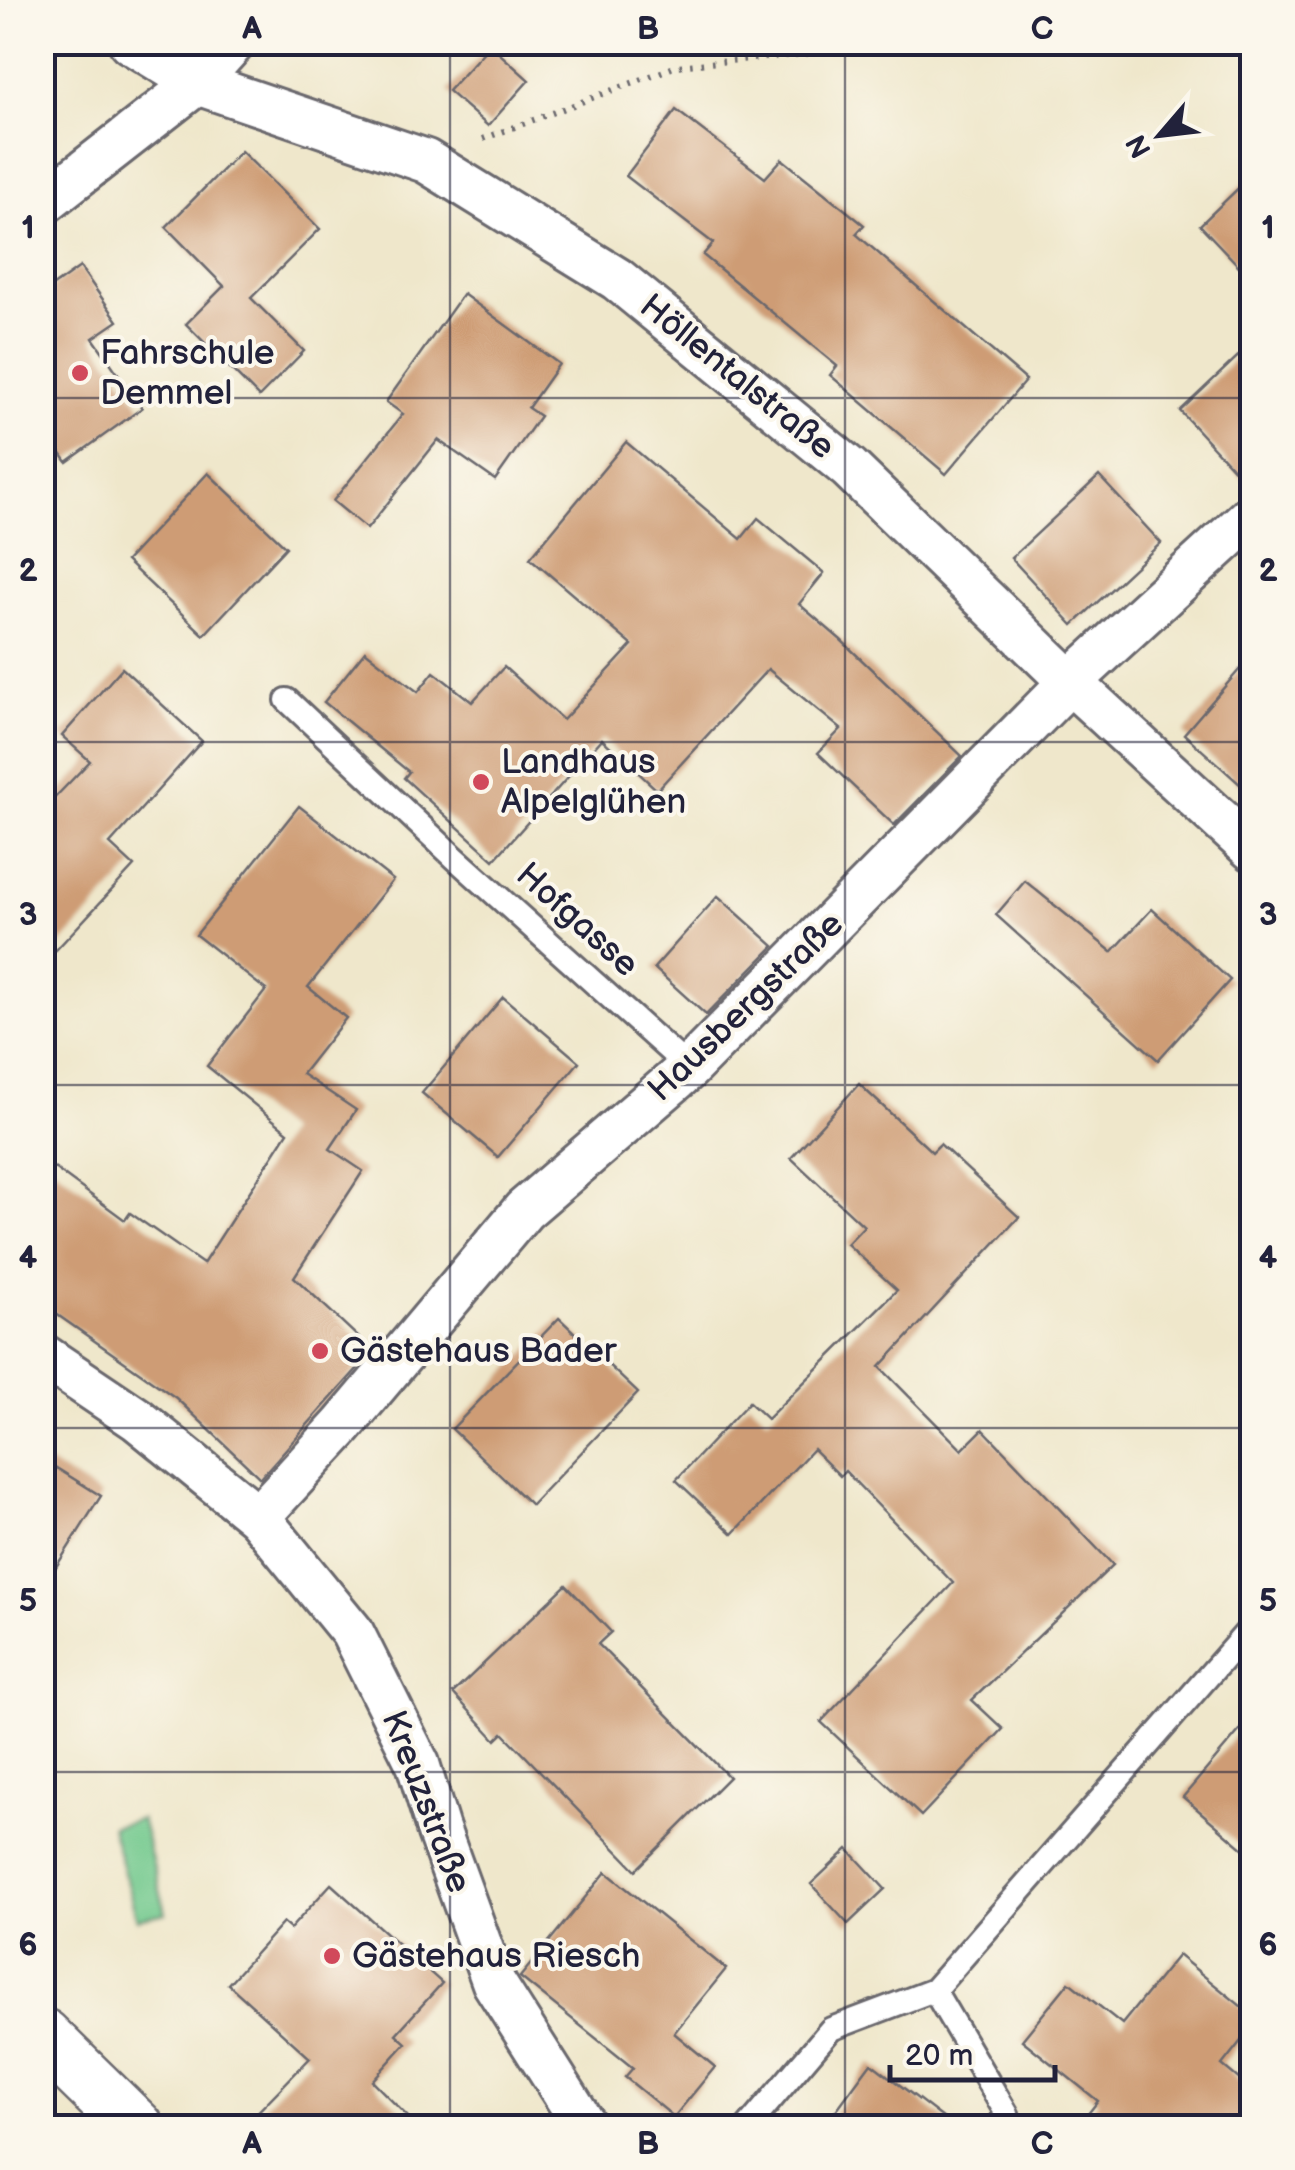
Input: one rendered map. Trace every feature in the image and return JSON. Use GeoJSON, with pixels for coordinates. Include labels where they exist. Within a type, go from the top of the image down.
{"type":"FeatureCollection","features":[{"type":"Feature","properties":{"kind":"main road"},"geometry":{"type":"LineString","coordinates":[[42,2036],[136,2128]]}},
{"type":"Feature","properties":{"kind":"street","name":"Höllentalstraße"},"geometry":{"type":"LineString","coordinates":[[130,42],[196,83],[426,160],[633,292],[849,468],[1070,682],[1252,849]]}},
{"type":"Feature","properties":{"kind":"street"},"geometry":{"type":"LineString","coordinates":[[42,204],[196,83],[234,42]]}},
{"type":"Feature","properties":{"kind":"street","name":"Hausbergstraße"},"geometry":{"type":"LineString","coordinates":[[258,1518],[342,1426],[524,1210],[690,1068],[1070,682],[1252,515]]}},
{"type":"Feature","properties":{"kind":"street","name":"Kreuzstraße"},"geometry":{"type":"LineString","coordinates":[[42,1355],[137,1419],[258,1518],[352,1632],[418,1764],[494,1983],[586,2128]]}},
{"type":"Feature","properties":{"kind":"lane","name":"Hofgasse"},"geometry":{"type":"LineString","coordinates":[[287,700],[454,857],[690,1068]]}},
{"type":"Feature","properties":{"kind":"lane"},"geometry":{"type":"LineString","coordinates":[[747,2128],[831,2029],[934,1990],[1252,1626]]}},
{"type":"Feature","properties":{"kind":"lane"},"geometry":{"type":"LineString","coordinates":[[934,1990],[1008,2114],[997,2128]]}},
{"type":"Feature","properties":{"kind":"path"},"geometry":{"type":"LineString","coordinates":[[426,160],[676,66],[933,42]]}},
{"type":"Feature","properties":{"kind":"green space"},"geometry":{"type":"Polygon","coordinates":[[[141,1819],[166,1913],[137,1919],[111,1827],[141,1819]]]}},
{"type":"Feature","properties":{"kind":"building"},"geometry":{"type":"Polygon","coordinates":[[[490,45],[529,80],[488,126],[448,91],[490,45]]]}},
{"type":"Feature","properties":{"kind":"building"},"geometry":{"type":"Polygon","coordinates":[[[676,110],[765,178],[782,159],[864,225],[856,234],[1026,380],[946,474],[830,375],[837,366],[703,255],[713,243],[626,176],[676,110]]]}},
{"type":"Feature","properties":{"kind":"building"},"geometry":{"type":"Polygon","coordinates":[[[241,151],[320,229],[251,298],[304,351],[259,397],[186,324],[224,286],[166,227],[241,151]]]}},
{"type":"Feature","properties":{"kind":"building"},"geometry":{"type":"Polygon","coordinates":[[[1252,175],[1252,280],[1200,225],[1252,175]]]}},
{"type":"Feature","properties":{"kind":"building","name":"Fahrschule Demmel"},"geometry":{"type":"Polygon","coordinates":[[[80,267],[118,321],[93,338],[142,408],[67,462],[42,427],[42,294],[80,267]]]}},
{"type":"Feature","properties":{"kind":"building"},"geometry":{"type":"Polygon","coordinates":[[[463,294],[559,364],[528,408],[540,416],[495,480],[438,440],[367,529],[333,501],[403,414],[386,402],[463,294]]]}},
{"type":"Feature","properties":{"kind":"building"},"geometry":{"type":"Polygon","coordinates":[[[1252,343],[1252,489],[1180,411],[1252,343]]]}},
{"type":"Feature","properties":{"kind":"building"},"geometry":{"type":"Polygon","coordinates":[[[626,442],[741,539],[758,518],[824,573],[799,604],[962,756],[894,825],[818,753],[841,729],[768,669],[657,790],[602,739],[494,860],[404,778],[409,772],[324,702],[365,651],[418,692],[434,672],[472,702],[504,667],[563,720],[632,645],[530,558],[626,442]]]}},
{"type":"Feature","properties":{"kind":"building"},"geometry":{"type":"Polygon","coordinates":[[[208,473],[286,547],[204,635],[126,561],[208,473]]]}},
{"type":"Feature","properties":{"kind":"building"},"geometry":{"type":"Polygon","coordinates":[[[1099,476],[1161,543],[1073,625],[1011,558],[1099,476]]]}},
{"type":"Feature","properties":{"kind":"building"},"geometry":{"type":"Polygon","coordinates":[[[1252,655],[1252,795],[1184,734],[1252,655]]]}},
{"type":"Feature","properties":{"kind":"building"},"geometry":{"type":"Polygon","coordinates":[[[122,668],[202,741],[110,844],[134,866],[42,965],[42,811],[90,761],[62,736],[122,668]]]}},
{"type":"Feature","properties":{"kind":"building"},"geometry":{"type":"Polygon","coordinates":[[[299,806],[393,880],[308,987],[346,1018],[302,1074],[356,1110],[330,1149],[363,1171],[294,1277],[373,1351],[260,1478],[176,1398],[42,1304],[42,1159],[125,1220],[130,1213],[203,1264],[288,1132],[207,1066],[266,990],[196,935],[299,806]]]}},
{"type":"Feature","properties":{"kind":"building"},"geometry":{"type":"Polygon","coordinates":[[[1025,881],[1112,952],[1152,909],[1230,980],[1158,1060],[996,915],[1025,881]]]}},
{"type":"Feature","properties":{"kind":"building"},"geometry":{"type":"Polygon","coordinates":[[[718,896],[774,946],[706,1015],[654,968],[718,896]]]}},
{"type":"Feature","properties":{"kind":"building"},"geometry":{"type":"Polygon","coordinates":[[[503,997],[579,1062],[498,1157],[422,1093],[503,997]]]}},
{"type":"Feature","properties":{"kind":"building"},"geometry":{"type":"Polygon","coordinates":[[[859,1084],[932,1152],[940,1144],[1019,1217],[880,1367],[962,1450],[983,1429],[1113,1565],[972,1700],[1003,1729],[921,1816],[821,1722],[953,1583],[845,1471],[840,1476],[813,1449],[733,1534],[676,1480],[749,1402],[767,1419],[897,1290],[847,1244],[864,1226],[791,1158],[859,1084]]]}},
{"type":"Feature","properties":{"kind":"building"},"geometry":{"type":"Polygon","coordinates":[[[559,1318],[638,1393],[531,1505],[452,1429],[559,1318]]]}},
{"type":"Feature","properties":{"kind":"building"},"geometry":{"type":"Polygon","coordinates":[[[42,1459],[101,1496],[42,1589],[42,1459]]]}},
{"type":"Feature","properties":{"kind":"building"},"geometry":{"type":"Polygon","coordinates":[[[566,1585],[611,1632],[598,1644],[729,1777],[636,1870],[503,1733],[496,1740],[453,1693],[566,1585]]]}},
{"type":"Feature","properties":{"kind":"building"},"geometry":{"type":"Polygon","coordinates":[[[1252,1716],[1252,1856],[1183,1797],[1252,1716]]]}},
{"type":"Feature","properties":{"kind":"building"},"geometry":{"type":"Polygon","coordinates":[[[848,1849],[885,1889],[848,1924],[811,1884],[848,1849]]]}},
{"type":"Feature","properties":{"kind":"building"},"geometry":{"type":"Polygon","coordinates":[[[606,1872],[726,1969],[674,2033],[715,2067],[674,2117],[625,2077],[633,2068],[520,1977],[606,1872]]]}},
{"type":"Feature","properties":{"kind":"building","name":"Gästehaus Riesch"},"geometry":{"type":"Polygon","coordinates":[[[331,1884],[442,1983],[396,2034],[406,2043],[372,2081],[419,2128],[242,2128],[310,2058],[228,1984],[283,1923],[290,1929],[331,1884]]]}},
{"type":"Feature","properties":{"kind":"building"},"geometry":{"type":"Polygon","coordinates":[[[1178,1955],[1252,2015],[1252,2027],[1222,2065],[1252,2090],[1252,2128],[1077,2128],[1098,2101],[1022,2040],[1069,1982],[1122,2024],[1178,1955]]]}},
{"type":"Feature","properties":{"kind":"building"},"geometry":{"type":"Polygon","coordinates":[[[871,2063],[956,2128],[823,2128],[871,2063]]]}},
{"type":"Feature","properties":{"kind":"place","name":"Fahrschule Demmel"},"geometry":{"type":"Point","coordinates":[80,373]}},
{"type":"Feature","properties":{"kind":"place","name":"Landhaus Alpelglühen"},"geometry":{"type":"Point","coordinates":[481,782]}},
{"type":"Feature","properties":{"kind":"place","name":"Gästehaus Bader"},"geometry":{"type":"Point","coordinates":[320,1351]}},
{"type":"Feature","properties":{"kind":"place","name":"Gästehaus Riesch"},"geometry":{"type":"Point","coordinates":[332,1956]}}]}
